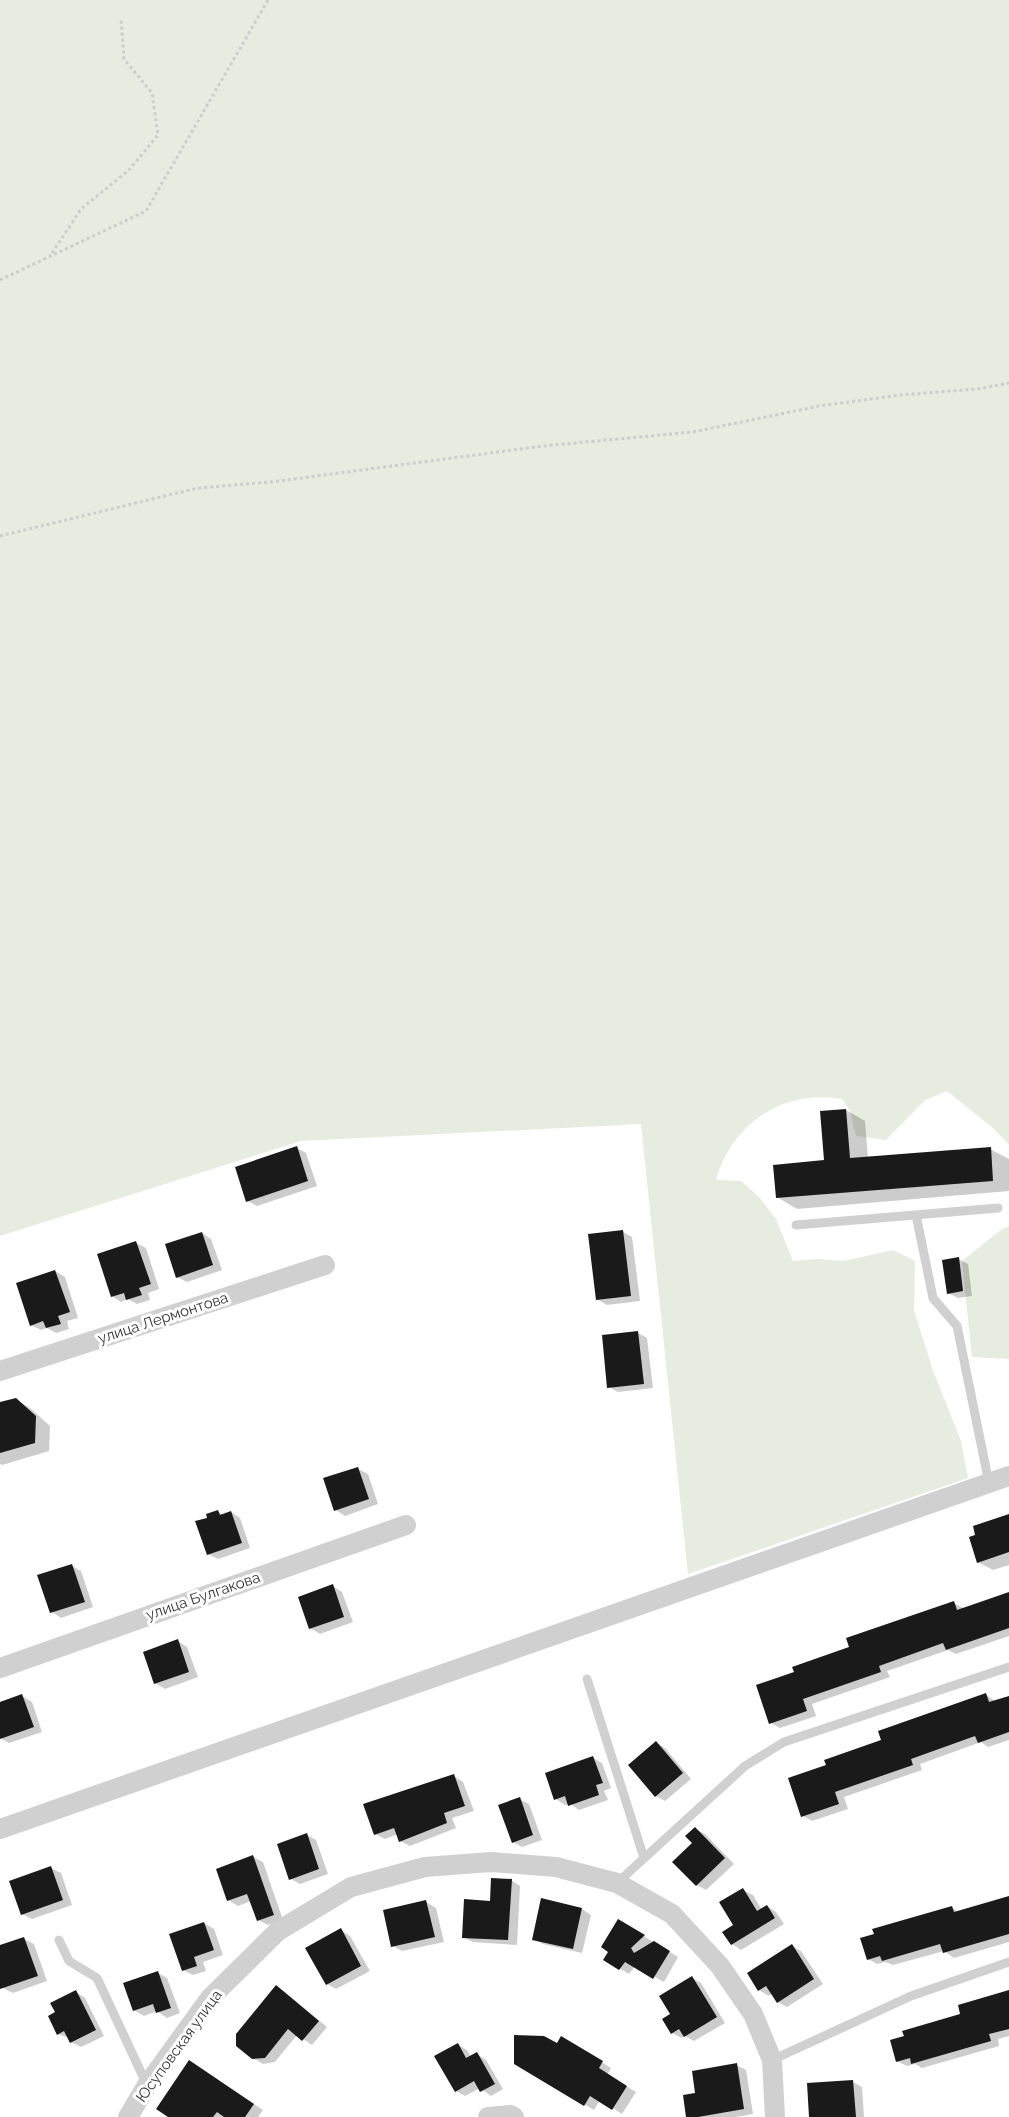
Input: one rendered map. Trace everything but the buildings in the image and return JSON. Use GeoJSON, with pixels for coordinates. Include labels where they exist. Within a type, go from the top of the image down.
{"type":"FeatureCollection","features":[{"type":"Feature","properties":{"kind":"street","name":"улица Лермонтова"},"geometry":{"type":"LineString","coordinates":[[0,1371],[325,1265]]}},
{"type":"Feature","properties":{"kind":"street"},"geometry":{"type":"LineString","coordinates":[[0,1829],[1009,1476]]}},
{"type":"Feature","properties":{"kind":"street","name":"улица Булгакова"},"geometry":{"type":"LineString","coordinates":[[0,1668],[406,1525]]}},
{"type":"Feature","properties":{"kind":"street","name":"Юсуповская улица"},"geometry":{"type":"LineString","coordinates":[[128,2117],[147,2085],[210,1998],[278,1931],[351,1887],[424,1867],[491,1862],[556,1867],[617,1883],[672,1914],[720,1966],[753,2014],[772,2060],[776,2117]]}},
{"type":"Feature","properties":{"kind":"street"},"geometry":{"type":"LineString","coordinates":[[488,2117],[510,2115],[514,2117]]}},
{"type":"Feature","properties":{"kind":"lane"},"geometry":{"type":"LineString","coordinates":[[796,1225],[999,1208]]}},
{"type":"Feature","properties":{"kind":"lane"},"geometry":{"type":"LineString","coordinates":[[916,1215],[933,1298],[957,1326],[989,1483]]}},
{"type":"Feature","properties":{"kind":"lane"},"geometry":{"type":"LineString","coordinates":[[617,1883],[745,1766],[784,1742],[1009,1668]]}},
{"type":"Feature","properties":{"kind":"lane"},"geometry":{"type":"LineString","coordinates":[[587,1679],[644,1858]]}},
{"type":"Feature","properties":{"kind":"lane"},"geometry":{"type":"LineString","coordinates":[[59,1940],[69,1961],[98,1978],[147,2085]]}},
{"type":"Feature","properties":{"kind":"lane"},"geometry":{"type":"LineString","coordinates":[[772,2060],[911,1996],[1009,1962]]}},
{"type":"Feature","properties":{"kind":"path"},"geometry":{"type":"LineString","coordinates":[[0,280],[146,211],[268,0]]}},
{"type":"Feature","properties":{"kind":"path"},"geometry":{"type":"LineString","coordinates":[[51,255],[81,209],[129,170],[158,135],[152,93],[124,59],[121,18]]}},
{"type":"Feature","properties":{"kind":"path"},"geometry":{"type":"LineString","coordinates":[[0,536],[198,488],[271,482],[543,446],[693,432],[819,406],[900,395],[978,389],[1009,383]]}},
{"type":"Feature","properties":{"kind":"shaded area"},"geometry":{"type":"Polygon","coordinates":[[[0,0],[1009,0],[1009,1145],[993,1128],[947,1091],[925,1100],[886,1140],[856,1136],[850,1111],[842,1099],[820,1097],[800,1099],[780,1105],[763,1114],[747,1127],[734,1142],[716,1180],[741,1181],[760,1198],[776,1219],[793,1261],[818,1259],[844,1261],[893,1250],[915,1261],[914,1310],[932,1368],[961,1441],[968,1478],[688,1574],[641,1124],[301,1141],[0,1236],[0,0]]]}},
{"type":"Feature","properties":{"kind":"shaded area"},"geometry":{"type":"Polygon","coordinates":[[[1009,1226],[1009,1359],[972,1357],[962,1261],[1009,1226]]]}}]}
